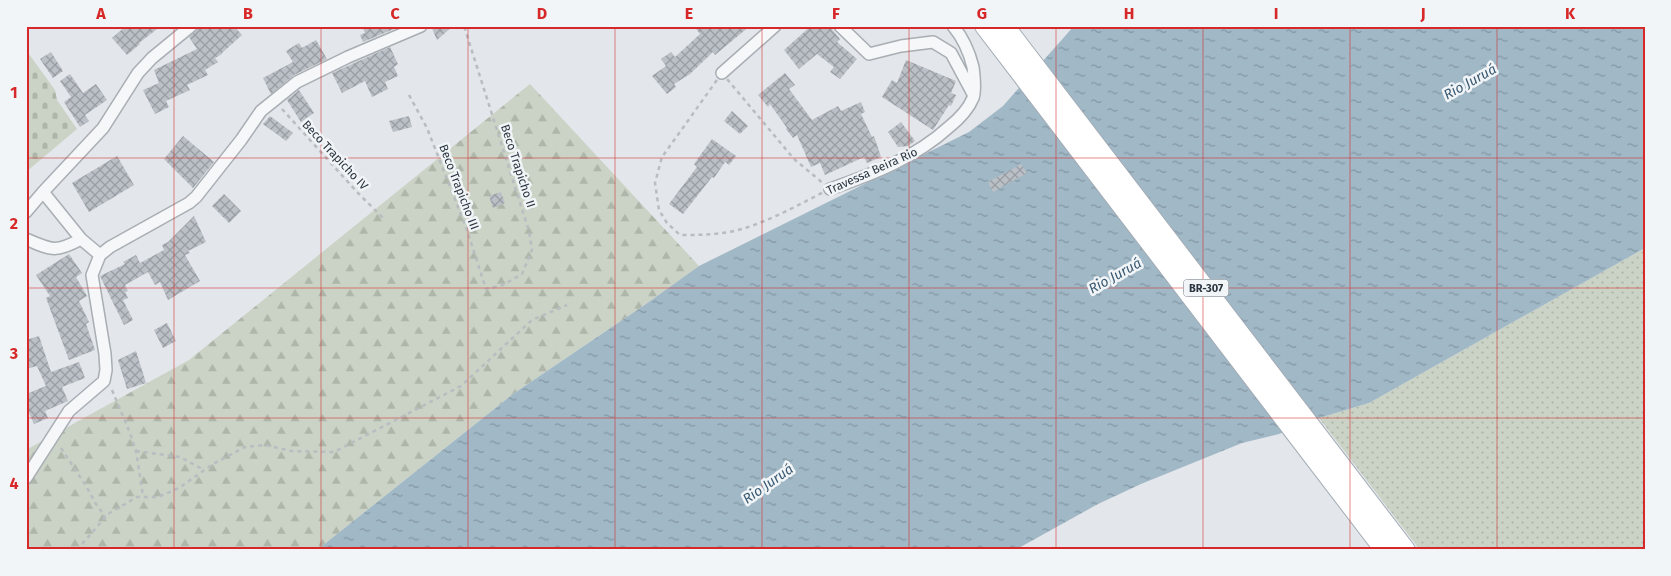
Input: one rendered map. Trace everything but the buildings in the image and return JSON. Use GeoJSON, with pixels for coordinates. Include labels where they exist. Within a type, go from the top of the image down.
{"type":"FeatureCollection","features":[{"type":"Feature","properties":{"kind":"main road","name":"BR-307"},"geometry":{"type":"LineString","coordinates":[[984,26],[1384,550]]}},
{"type":"Feature","properties":{"kind":"main road","name":"BR-307"},"geometry":{"type":"LineString","coordinates":[[1005,26],[1406,550]]}},
{"type":"Feature","properties":{"kind":"street"},"geometry":{"type":"LineString","coordinates":[[26,212],[42,192],[103,128],[138,73],[152,58],[191,26]]}},
{"type":"Feature","properties":{"kind":"street"},"geometry":{"type":"LineString","coordinates":[[26,478],[69,411],[104,381],[106,370],[103,336],[92,275],[100,255],[110,247],[189,204],[241,140],[261,111],[297,82],[421,26]]}},
{"type":"Feature","properties":{"kind":"street"},"geometry":{"type":"LineString","coordinates":[[722,73],[775,26]]}},
{"type":"Feature","properties":{"kind":"street"},"geometry":{"type":"LineString","coordinates":[[840,26],[869,54],[902,46],[933,42],[951,53],[974,96]]}},
{"type":"Feature","properties":{"kind":"street"},"geometry":{"type":"LineString","coordinates":[[953,26],[969,50],[973,71],[974,96]]}},
{"type":"Feature","properties":{"kind":"street","name":"Travessa Beira Rio"},"geometry":{"type":"LineString","coordinates":[[830,189],[859,179],[906,158],[932,142],[962,115],[974,96]]}},
{"type":"Feature","properties":{"kind":"street"},"geometry":{"type":"LineString","coordinates":[[42,192],[81,239],[100,255]]}},
{"type":"Feature","properties":{"kind":"street"},"geometry":{"type":"LineString","coordinates":[[26,238],[50,248],[65,248],[81,239]]}},
{"type":"Feature","properties":{"kind":"path","name":"Beco Trapicho II"},"geometry":{"type":"LineString","coordinates":[[464,26],[529,231],[532,250],[522,274],[504,285],[486,289]]}},
{"type":"Feature","properties":{"kind":"path","name":"Travessa Beira Rio"},"geometry":{"type":"LineString","coordinates":[[722,73],[662,157],[655,184],[659,210],[667,223],[680,236],[709,235],[736,230],[773,217],[830,189]]}},
{"type":"Feature","properties":{"kind":"path"},"geometry":{"type":"LineString","coordinates":[[722,73],[794,159],[830,189]]}},
{"type":"Feature","properties":{"kind":"path","name":"Beco Trapicho III"},"geometry":{"type":"LineString","coordinates":[[409,95],[427,128],[467,230],[486,289]]}},
{"type":"Feature","properties":{"kind":"path","name":"Beco Trapicho IV"},"geometry":{"type":"LineString","coordinates":[[274,100],[384,220]]}},
{"type":"Feature","properties":{"kind":"path"},"geometry":{"type":"LineString","coordinates":[[77,550],[106,517],[136,497],[158,497],[179,488],[204,470],[245,447],[265,445],[291,451],[334,452],[461,386],[532,320],[567,305]]}},
{"type":"Feature","properties":{"kind":"path"},"geometry":{"type":"LineString","coordinates":[[104,378],[114,394],[136,451],[143,497]]}},
{"type":"Feature","properties":{"kind":"path"},"geometry":{"type":"LineString","coordinates":[[55,433],[62,451],[106,517]]}},
{"type":"Feature","properties":{"kind":"path"},"geometry":{"type":"LineString","coordinates":[[136,451],[180,457],[204,470]]}},
{"type":"Feature","properties":{"kind":"green space"},"geometry":{"type":"Polygon","coordinates":[[[26,50],[55,90],[57,100],[77,129],[26,172],[26,50]]]}},
{"type":"Feature","properties":{"kind":"green space"},"geometry":{"type":"Polygon","coordinates":[[[530,84],[699,266],[513,394],[317,550],[26,550],[26,450],[189,360],[530,84]]]}},
{"type":"Feature","properties":{"kind":"green space"},"geometry":{"type":"Polygon","coordinates":[[[1645,248],[1645,550],[1420,550],[1319,418],[1369,403],[1645,248]]]}},
{"type":"Feature","properties":{"kind":"water","name":"Rio Juruá"},"geometry":{"type":"Polygon","coordinates":[[[1074,26],[1645,26],[1645,248],[1369,403],[1319,418],[1279,434],[1242,443],[1141,484],[1098,504],[1015,550],[317,550],[513,394],[699,266],[969,132],[1003,106],[1074,26]]]}}]}
